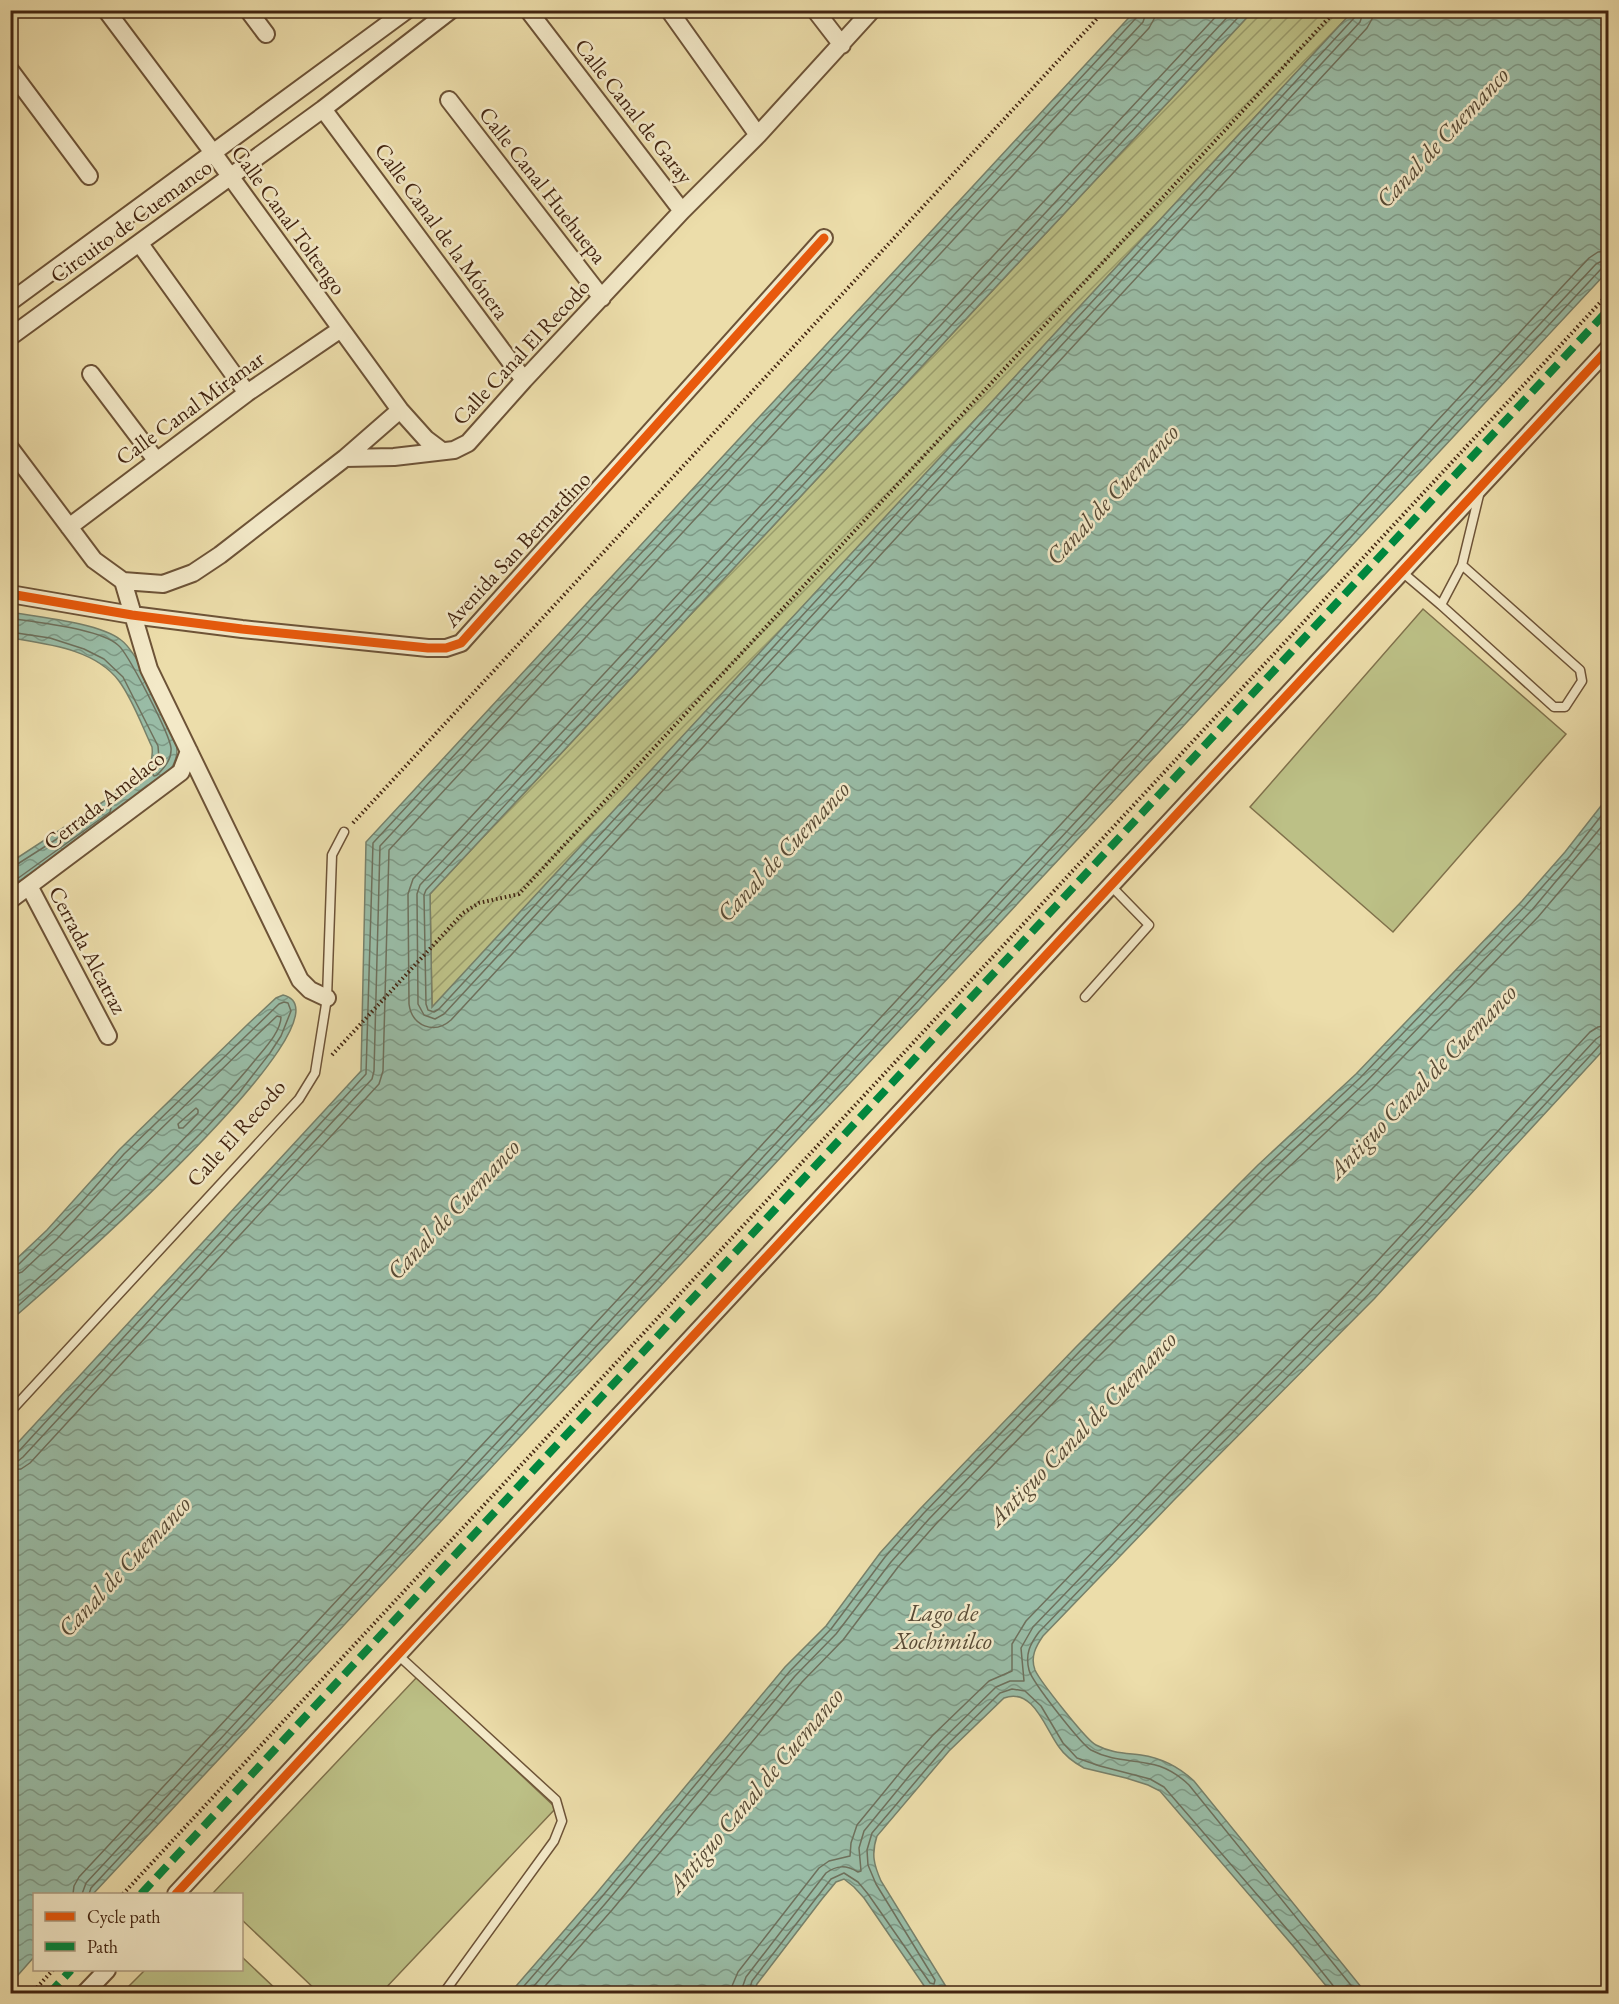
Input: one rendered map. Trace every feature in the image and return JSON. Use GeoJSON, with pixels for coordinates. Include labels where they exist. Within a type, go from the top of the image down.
{"type":"FeatureCollection","features":[{"type":"Feature","properties":{"kind":"street","name":"Calle Canal Toltengo"},"geometry":{"type":"LineString","coordinates":[[106,10],[400,410],[426,439],[442,451]]}},
{"type":"Feature","properties":{"kind":"street"},"geometry":{"type":"LineString","coordinates":[[248,10],[266,34]]}},
{"type":"Feature","properties":{"kind":"street","name":"Circuito de Cuemanco"},"geometry":{"type":"LineString","coordinates":[[10,302],[407,10]]}},
{"type":"Feature","properties":{"kind":"street","name":"Circuito de Cuemanco"},"geometry":{"type":"LineString","coordinates":[[10,337],[323,109],[451,10]]}},
{"type":"Feature","properties":{"kind":"street","name":"Calle Canal de Garay"},"geometry":{"type":"LineString","coordinates":[[528,10],[682,211]]}},
{"type":"Feature","properties":{"kind":"street"},"geometry":{"type":"LineString","coordinates":[[669,10],[758,135]]}},
{"type":"Feature","properties":{"kind":"street"},"geometry":{"type":"LineString","coordinates":[[815,10],[842,45]]}},
{"type":"Feature","properties":{"kind":"street","name":"Calle Canal El Recodo"},"geometry":{"type":"LineString","coordinates":[[345,458],[394,457],[454,450],[468,443],[524,380],[682,211],[758,135],[872,10]]}},
{"type":"Feature","properties":{"kind":"street"},"geometry":{"type":"LineString","coordinates":[[10,70],[88,176]]}},
{"type":"Feature","properties":{"kind":"street","name":"Calle Canal Huehuepa"},"geometry":{"type":"LineString","coordinates":[[449,100],[602,298]]}},
{"type":"Feature","properties":{"kind":"street","name":"Calle Canal de la Mónera"},"geometry":{"type":"LineString","coordinates":[[323,109],[524,380]]}},
{"type":"Feature","properties":{"kind":"street","name":"Avenida San Bernardino"},"geometry":{"type":"LineString","coordinates":[[10,594],[132,615],[242,629],[428,648],[447,648],[461,643],[824,238]]}},
{"type":"Feature","properties":{"kind":"street"},"geometry":{"type":"LineString","coordinates":[[140,244],[247,393]]}},
{"type":"Feature","properties":{"kind":"street","name":"Calle Canal Miramar"},"geometry":{"type":"LineString","coordinates":[[69,527],[247,393],[341,329]]}},
{"type":"Feature","properties":{"kind":"street"},"geometry":{"type":"LineString","coordinates":[[177,1893],[1608,349]]}},
{"type":"Feature","properties":{"kind":"street"},"geometry":{"type":"LineString","coordinates":[[92,374],[156,460]]}},
{"type":"Feature","properties":{"kind":"street"},"geometry":{"type":"LineString","coordinates":[[10,448],[94,560],[123,581],[164,584],[193,573],[220,555],[345,458],[400,410]]}},
{"type":"Feature","properties":{"kind":"street"},"geometry":{"type":"LineString","coordinates":[[123,581],[149,669],[300,980],[310,990],[327,998]]}},
{"type":"Feature","properties":{"kind":"street","name":"Cerrada Amelaco"},"geometry":{"type":"LineString","coordinates":[[10,900],[175,777],[189,751]]}},
{"type":"Feature","properties":{"kind":"street","name":"Cerrada Alcatraz"},"geometry":{"type":"LineString","coordinates":[[29,886],[108,1036]]}},
{"type":"Feature","properties":{"kind":"street"},"geometry":{"type":"LineString","coordinates":[[84,1994],[105,1971]]}},
{"type":"Feature","properties":{"kind":"lane"},"geometry":{"type":"LineString","coordinates":[[1441,605],[1462,565],[1482,486]]}},
{"type":"Feature","properties":{"kind":"lane"},"geometry":{"type":"LineString","coordinates":[[1402,572],[1554,706],[1565,707],[1582,681],[1580,670],[1462,565]]}},
{"type":"Feature","properties":{"kind":"lane","name":"Calle El Recodo"},"geometry":{"type":"LineString","coordinates":[[10,1412],[299,1099],[315,1073],[327,998],[332,855],[345,832]]}},
{"type":"Feature","properties":{"kind":"lane"},"geometry":{"type":"LineString","coordinates":[[1085,997],[1149,925],[1111,886]]}},
{"type":"Feature","properties":{"kind":"lane"},"geometry":{"type":"LineString","coordinates":[[398,1655],[556,1800],[562,1821],[554,1840],[443,1994]]}},
{"type":"Feature","properties":{"kind":"path"},"geometry":{"type":"LineString","coordinates":[[345,832],[1106,10]]}},
{"type":"Feature","properties":{"kind":"path"},"geometry":{"type":"LineString","coordinates":[[315,1073],[463,913],[479,903],[519,894],[1335,10]]}},
{"type":"Feature","properties":{"kind":"path"},"geometry":{"type":"LineString","coordinates":[[124,1893],[1608,294]]}},
{"type":"Feature","properties":{"kind":"path"},"geometry":{"type":"LineString","coordinates":[[31,1994],[52,1971]]}},
{"type":"Feature","properties":{"kind":"green space"},"geometry":{"type":"Polygon","coordinates":[[[1253,11],[1353,11],[432,1008],[430,894],[1253,11]]]}},
{"type":"Feature","properties":{"kind":"green space"},"geometry":{"type":"Polygon","coordinates":[[[1423,609],[1566,734],[1393,932],[1250,807],[1423,609]]]}},
{"type":"Feature","properties":{"kind":"green space"},"geometry":{"type":"Polygon","coordinates":[[[417,1677],[556,1808],[381,1993],[319,1993],[243,1921],[243,1893],[213,1893],[417,1677]]]}},
{"type":"Feature","properties":{"kind":"green space"},"geometry":{"type":"Polygon","coordinates":[[[243,1958],[280,1993],[122,1993],[144,1971],[243,1971],[243,1958]]]}},
{"type":"Feature","properties":{"kind":"water","name":"Canal de Cuemanco"},"geometry":{"type":"Polygon","coordinates":[[[1135,11],[1253,11],[430,894],[432,1007],[1353,11],[1608,11],[1608,271],[94,1893],[33,1893],[33,1958],[11,1983],[11,1450],[361,1071],[366,842],[1135,11]]]}},
{"type":"Feature","properties":{"kind":"water"},"geometry":{"type":"Polygon","coordinates":[[[10,612],[84,625],[99,629],[121,640],[144,672],[176,741],[177,749],[176,759],[171,769],[11,892],[11,862],[135,781],[149,766],[152,747],[129,696],[109,670],[84,655],[70,650],[11,638],[10,612]]]}},
{"type":"Feature","properties":{"kind":"water","name":"Lago de Xochimilco"},"geometry":{"type":"Polygon","coordinates":[[[1608,797],[1608,1045],[1374,1299],[1175,1499],[1043,1636],[1033,1656],[1035,1670],[1045,1686],[1096,1745],[1113,1751],[1149,1756],[1163,1761],[1176,1767],[1194,1781],[1366,1993],[1332,1993],[1160,1791],[1126,1778],[1084,1768],[1076,1763],[1061,1750],[1037,1711],[1023,1698],[1014,1696],[1004,1698],[949,1751],[877,1836],[875,1842],[874,1859],[881,1881],[950,1993],[929,1993],[864,1898],[844,1879],[836,1882],[822,1899],[757,1984],[753,1993],[510,1993],[785,1667],[826,1626],[880,1553],[919,1510],[1076,1347],[1258,1165],[1356,1074],[1522,901],[1565,852],[1608,797]]]}},
{"type":"Feature","properties":{"kind":"water"},"geometry":{"type":"Polygon","coordinates":[[[283,995],[296,1013],[279,1050],[240,1100],[131,1212],[11,1320],[11,1264],[47,1230],[119,1150],[248,1024],[276,998],[283,995]]]}},
{"type":"Feature","properties":{"kind":"marked path"},"geometry":{"type":"LineString","coordinates":[[142,1893],[1608,310]]}},
{"type":"Feature","properties":{"kind":"marked path"},"geometry":{"type":"LineString","coordinates":[[49,1994],[70,1971]]}},
{"type":"Feature","properties":{"kind":"cycle path"},"geometry":{"type":"LineString","coordinates":[[10,594],[132,615],[242,629],[428,648],[446,648],[461,643],[824,238]]}},
{"type":"Feature","properties":{"kind":"cycle path"},"geometry":{"type":"LineString","coordinates":[[177,1893],[1608,349]]}},
{"type":"Feature","properties":{"kind":"water label","name":"Antiguo Canal de Cuemanco"},"geometry":{"type":"Point","coordinates":[1422,1081]}},
{"type":"Feature","properties":{"kind":"water label","name":"Antiguo Canal de Cuemanco"},"geometry":{"type":"Point","coordinates":[1082,1428]}},
{"type":"Feature","properties":{"kind":"water label","name":"Antiguo Canal de Cuemanco"},"geometry":{"type":"Point","coordinates":[755,1790]}}]}
